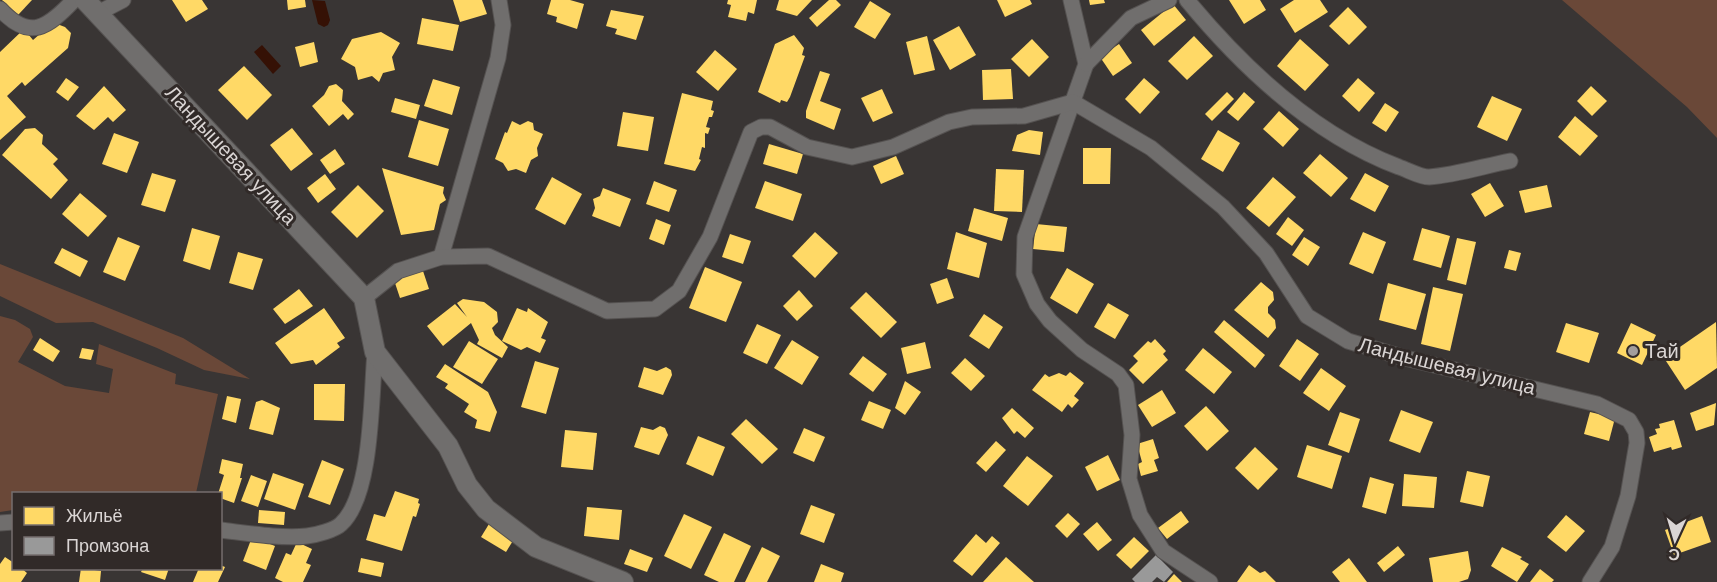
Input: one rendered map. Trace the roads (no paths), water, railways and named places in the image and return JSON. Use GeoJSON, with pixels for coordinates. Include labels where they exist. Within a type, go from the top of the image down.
{"type":"FeatureCollection","features":[{"type":"Feature","properties":{"kind":"street"},"geometry":{"type":"LineString","coordinates":[[0,9],[12,23],[32,29],[53,21],[74,0]]}},
{"type":"Feature","properties":{"kind":"street","name":"Ландышевая улица"},"geometry":{"type":"LineString","coordinates":[[92,6],[123,0]]}},
{"type":"Feature","properties":{"kind":"street"},"geometry":{"type":"LineString","coordinates":[[441,257],[498,58],[502,25],[499,0]]}},
{"type":"Feature","properties":{"kind":"street"},"geometry":{"type":"LineString","coordinates":[[1071,0],[1086,64]]}},
{"type":"Feature","properties":{"kind":"street"},"geometry":{"type":"LineString","coordinates":[[1168,0],[1131,18],[1086,64],[1025,237],[1024,274],[1037,304],[1050,321],[1082,350],[1118,374],[1126,385],[1132,435],[1129,479],[1140,515],[1163,551],[1210,582]]}},
{"type":"Feature","properties":{"kind":"street"},"geometry":{"type":"LineString","coordinates":[[1187,0],[1213,32],[1251,69],[1310,120],[1372,157],[1427,177],[1510,161]]}},
{"type":"Feature","properties":{"kind":"street","name":"Ландышевая улица"},"geometry":{"type":"LineString","coordinates":[[92,6],[364,298]]}},
{"type":"Feature","properties":{"kind":"street"},"geometry":{"type":"LineString","coordinates":[[222,530],[307,536],[339,526],[350,515],[359,493],[370,431],[375,352],[364,298],[398,271],[441,257],[488,256],[607,311],[655,309],[679,291],[710,237],[751,132],[761,127],[770,127],[807,147],[852,157],[893,147],[949,122],[972,117],[1024,116],[1072,102]]}},
{"type":"Feature","properties":{"kind":"street","name":"Ландышевая улица"},"geometry":{"type":"LineString","coordinates":[[1072,102],[1151,148],[1223,207],[1266,254],[1307,316],[1348,340],[1405,358],[1597,404],[1629,420],[1636,432],[1637,443],[1629,496],[1612,547],[1590,582]]}},
{"type":"Feature","properties":{"kind":"street"},"geometry":{"type":"LineString","coordinates":[[375,352],[448,447],[467,484],[498,520],[536,547],[623,582]]}},
{"type":"Feature","properties":{"kind":"place","name":"Тай"},"geometry":{"type":"Point","coordinates":[1633,351]}}]}
